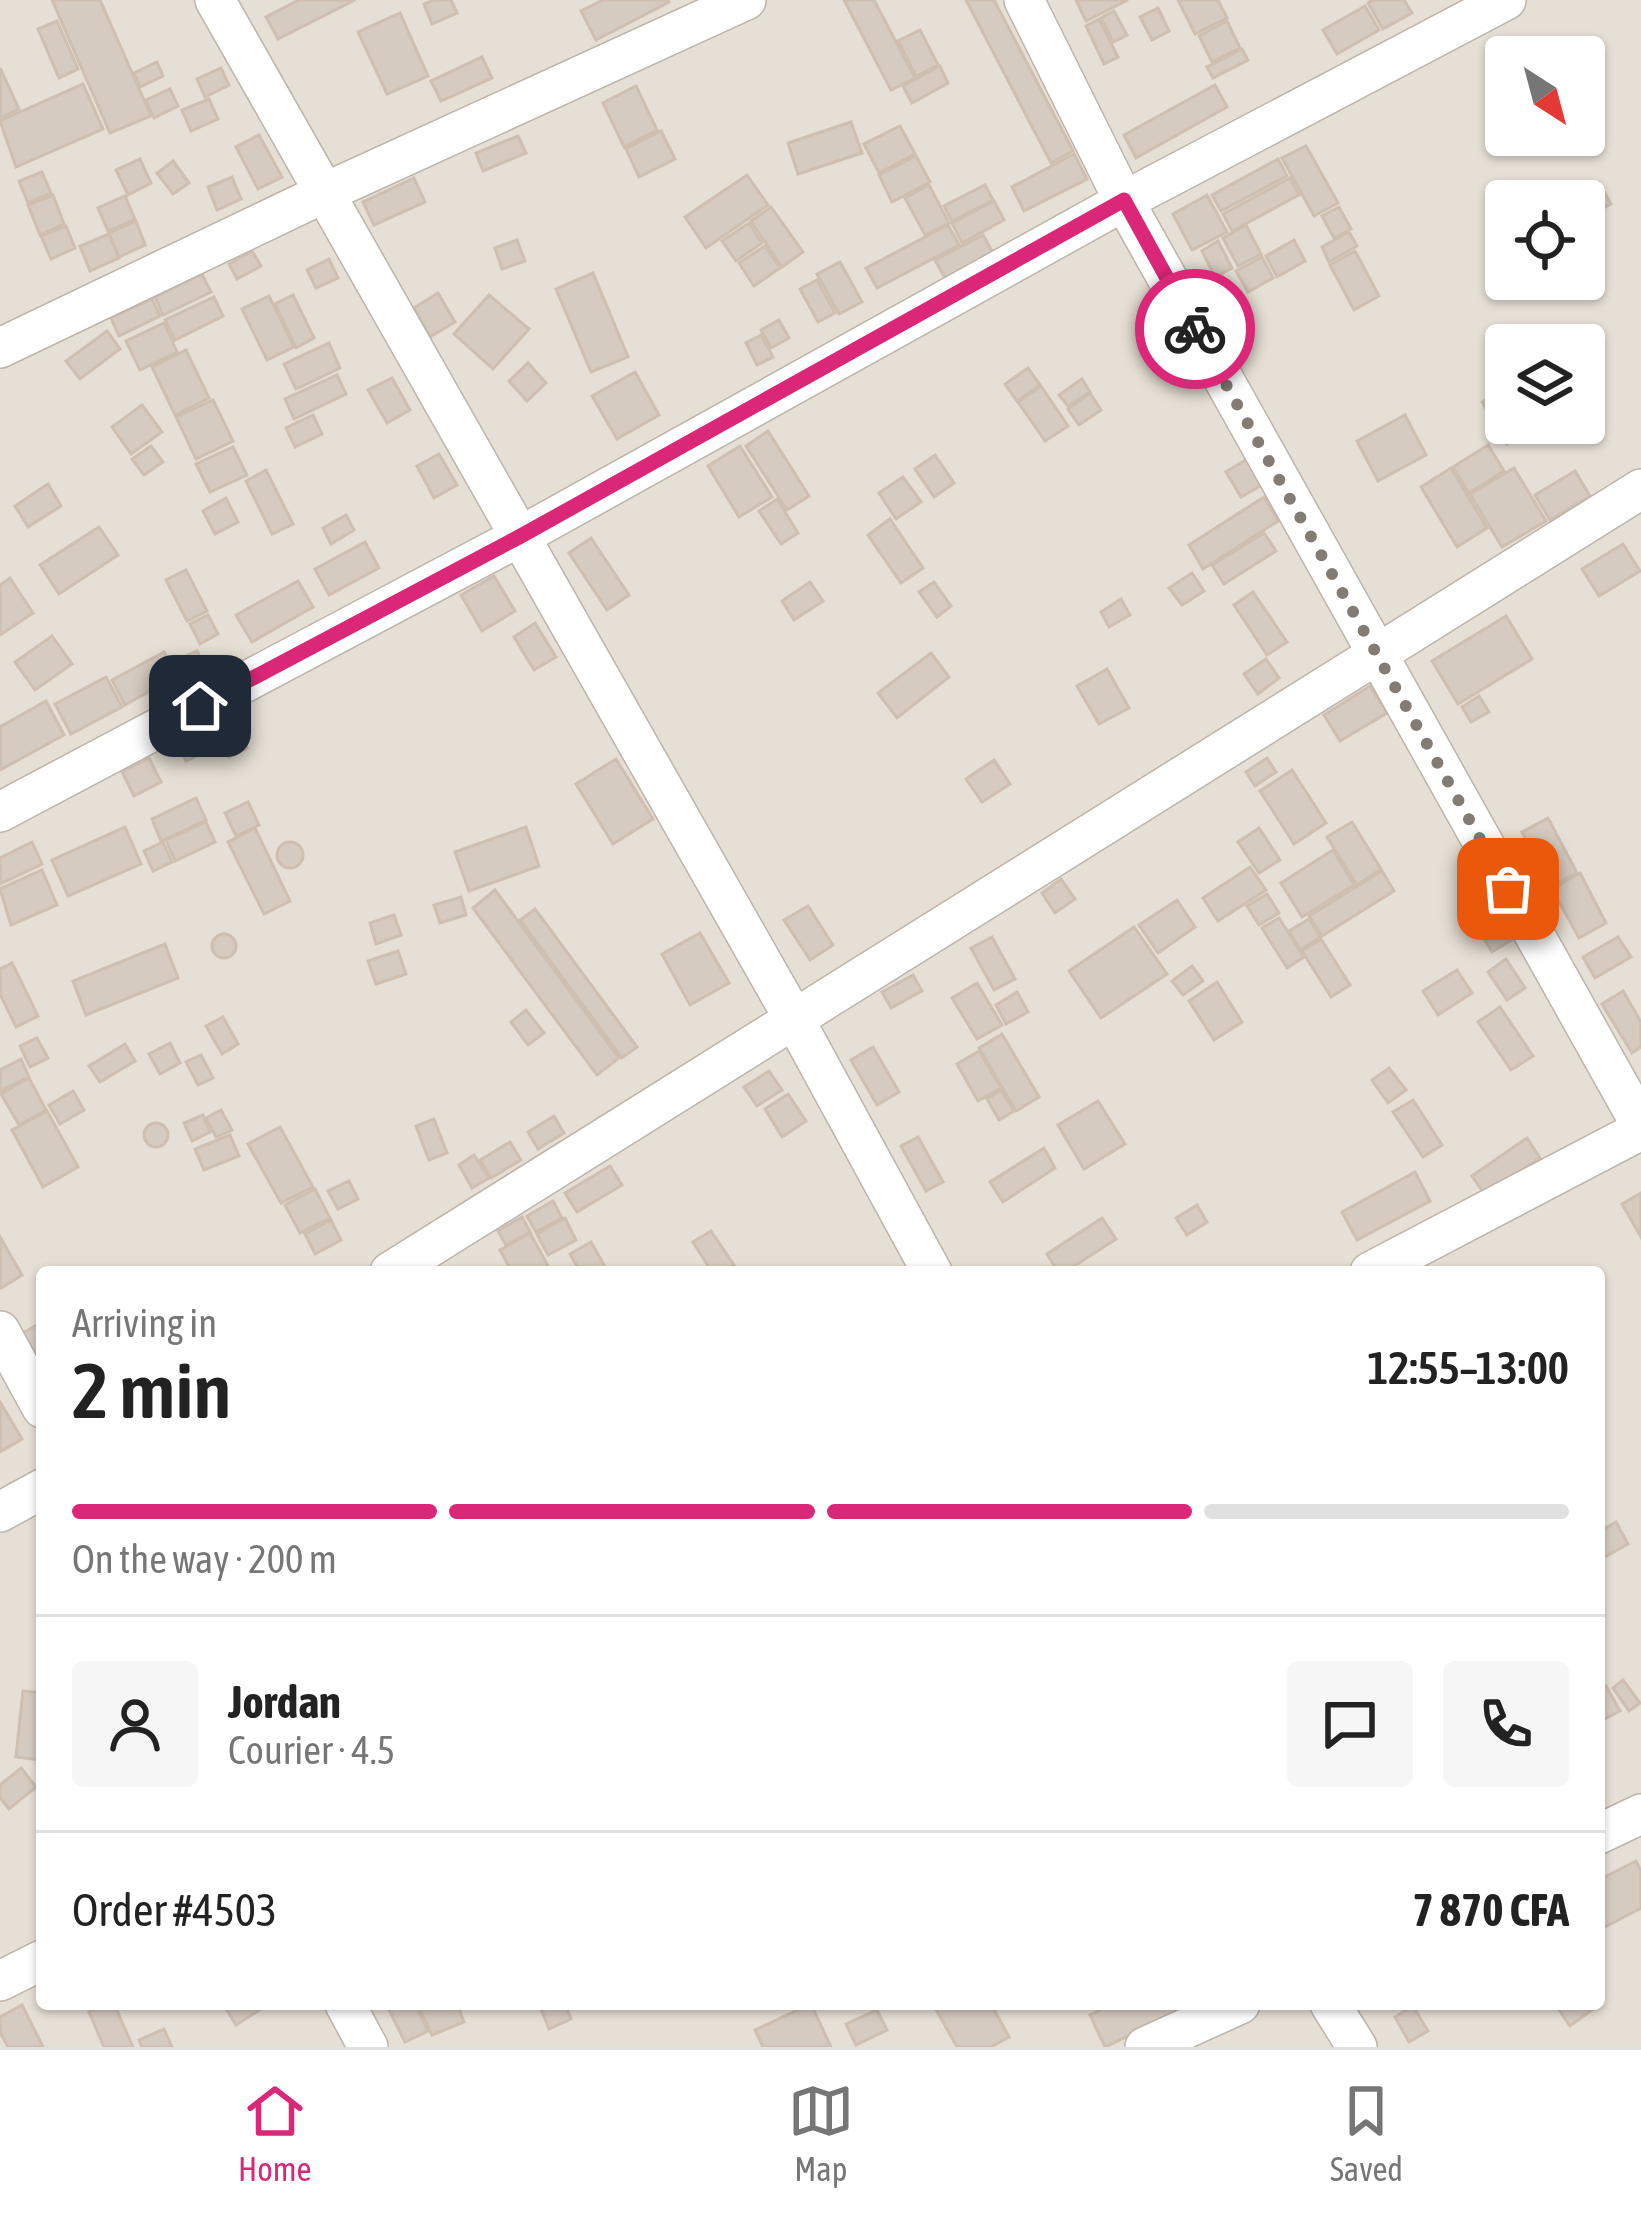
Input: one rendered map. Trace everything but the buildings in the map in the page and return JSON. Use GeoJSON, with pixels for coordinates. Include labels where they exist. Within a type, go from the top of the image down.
{"type":"FeatureCollection","features":[{"type":"Feature","properties":{"kind":"street"},"geometry":{"type":"LineString","coordinates":[[215,0],[793,1017],[929,1266]]}},
{"type":"Feature","properties":{"kind":"street"},"geometry":{"type":"LineString","coordinates":[[0,349],[322,194],[746,0]]}},
{"type":"Feature","properties":{"kind":"street"},"geometry":{"type":"LineString","coordinates":[[1024,0],[1124,200],[1641,1127],[1381,1266]]}},
{"type":"Feature","properties":{"kind":"street"},"geometry":{"type":"LineString","coordinates":[[0,812],[519,537],[1124,200],[1506,0]]}},
{"type":"Feature","properties":{"kind":"street"},"geometry":{"type":"LineString","coordinates":[[399,1266],[1641,489]]}},
{"type":"Feature","properties":{"kind":"street"},"geometry":{"type":"LineString","coordinates":[[0,1331],[36,1397]]}},
{"type":"Feature","properties":{"kind":"street"},"geometry":{"type":"LineString","coordinates":[[0,1512],[36,1492]]}},
{"type":"Feature","properties":{"kind":"street"},"geometry":{"type":"LineString","coordinates":[[1605,1831],[1641,1814]]}},
{"type":"Feature","properties":{"kind":"street"},"geometry":{"type":"LineString","coordinates":[[0,1982],[36,1963]]}},
{"type":"Feature","properties":{"kind":"street"},"geometry":{"type":"LineString","coordinates":[[348,2010],[368,2047]]}},
{"type":"Feature","properties":{"kind":"street"},"geometry":{"type":"LineString","coordinates":[[1144,2047],[1227,2010]]}},
{"type":"Feature","properties":{"kind":"street"},"geometry":{"type":"LineString","coordinates":[[1334,2010],[1357,2047]]}},
{"type":"Feature","properties":{"kind":"shaded area"},"geometry":{"type":"Polygon","coordinates":[[[0,0],[1641,0],[1641,2047],[0,2047],[0,0]]]}},
{"type":"Feature","properties":{"kind":"way so far"},"geometry":{"type":"LineString","coordinates":[[1195,329],[1508,889]]}},
{"type":"Feature","properties":{"kind":"route"},"geometry":{"type":"LineString","coordinates":[[200,706],[519,537],[1124,200],[1195,329]]}}]}
